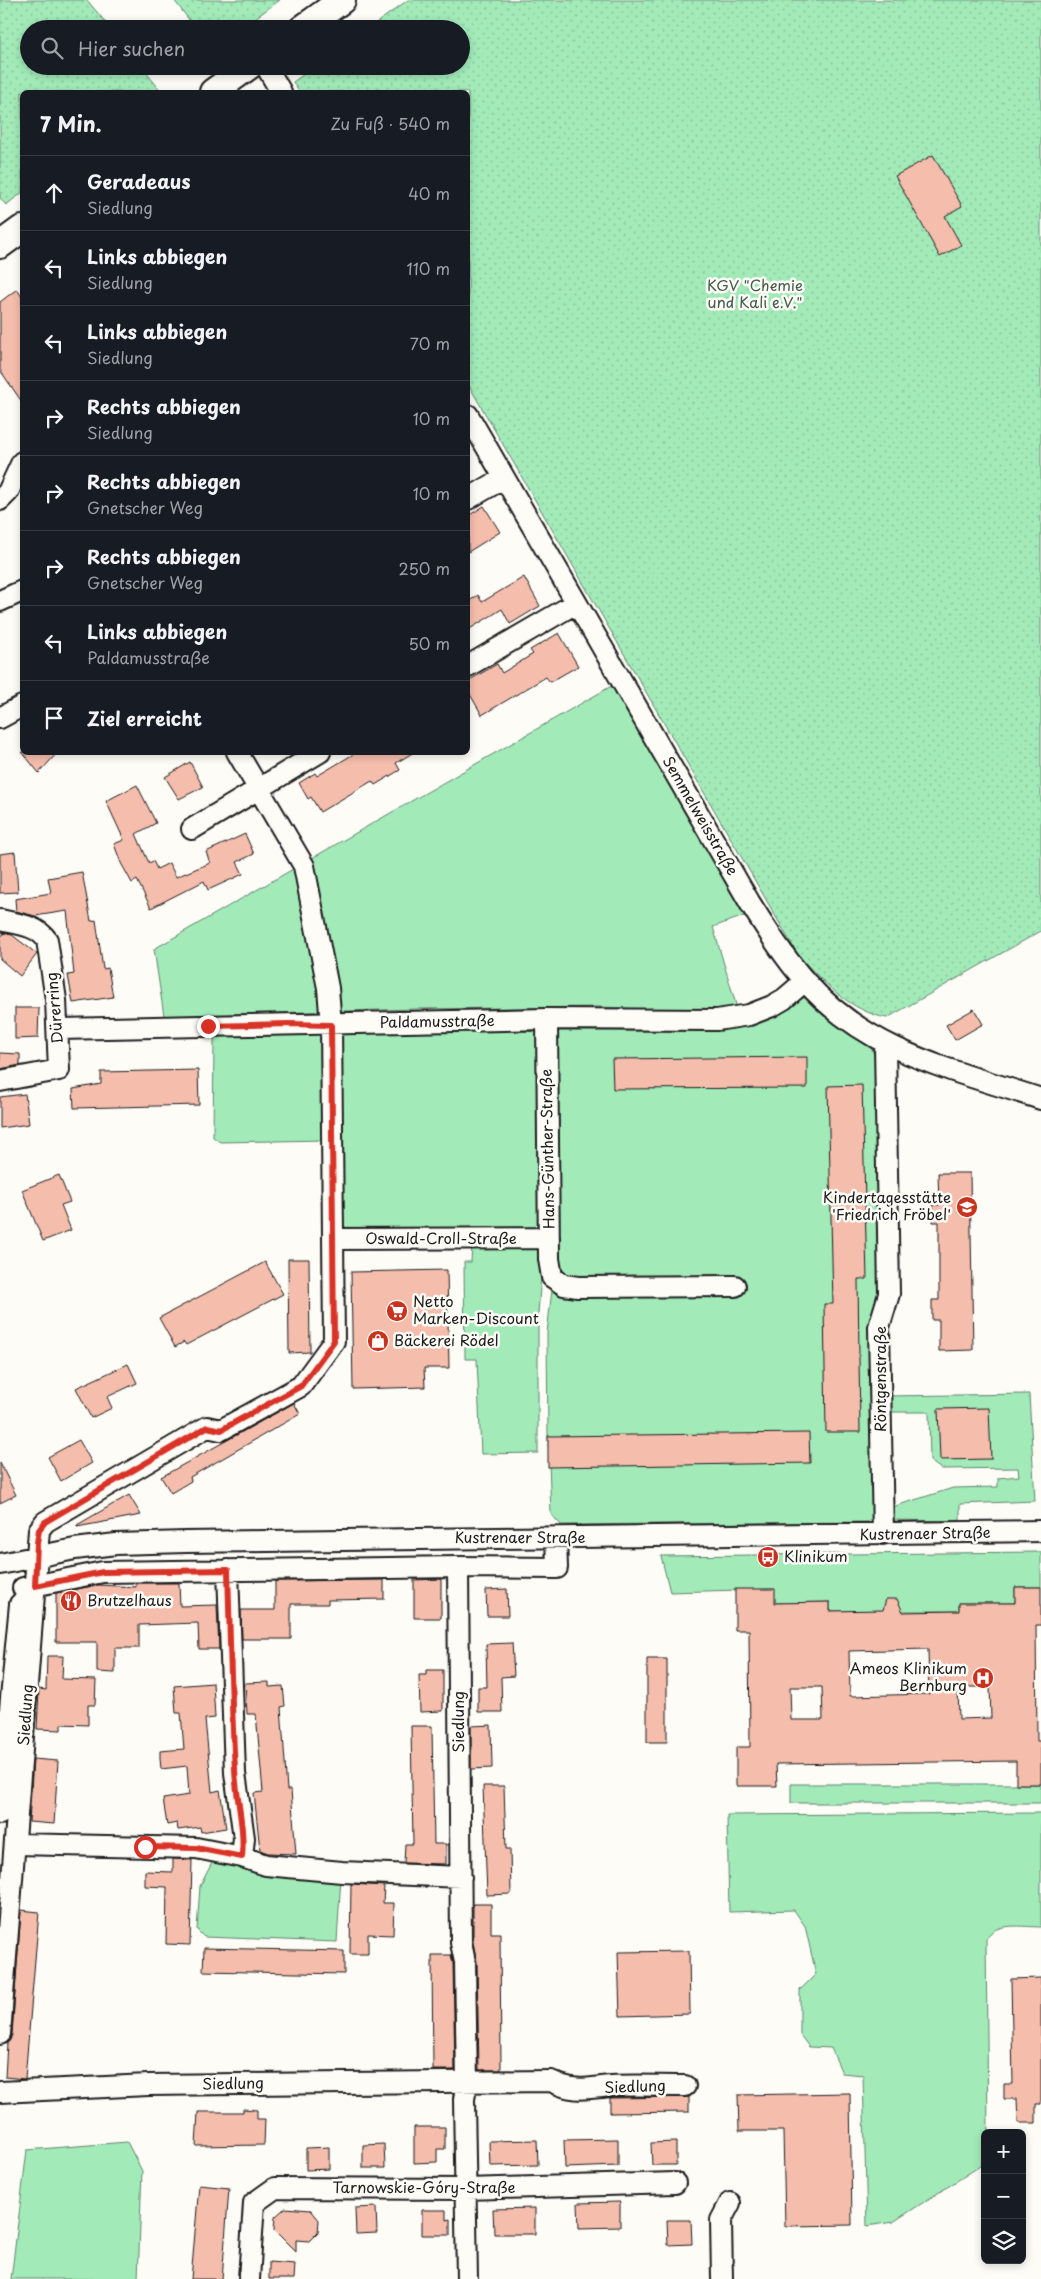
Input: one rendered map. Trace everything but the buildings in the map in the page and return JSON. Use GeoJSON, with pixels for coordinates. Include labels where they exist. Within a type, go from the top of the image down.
{"type":"FeatureCollection","features":[{"type":"Feature","properties":{"kind":"main road"},"geometry":{"type":"LineString","coordinates":[[314,20],[342,0]]}},
{"type":"Feature","properties":{"kind":"main road"},"geometry":{"type":"LineString","coordinates":[[216,90],[237,75]]}},
{"type":"Feature","properties":{"kind":"main road"},"geometry":{"type":"LineString","coordinates":[[0,245],[20,230]]}},
{"type":"Feature","properties":{"kind":"street"},"geometry":{"type":"LineString","coordinates":[[271,75],[280,90]]}},
{"type":"Feature","properties":{"kind":"street","name":"Semmelweisstraße"},"geometry":{"type":"LineString","coordinates":[[470,418],[750,903],[805,982],[841,1014],[885,1044],[915,1058],[1041,1098]]}},
{"type":"Feature","properties":{"kind":"street"},"geometry":{"type":"LineString","coordinates":[[0,500],[8,492],[20,466]]}},
{"type":"Feature","properties":{"kind":"street"},"geometry":{"type":"LineString","coordinates":[[470,498],[504,478]]}},
{"type":"Feature","properties":{"kind":"street"},"geometry":{"type":"LineString","coordinates":[[0,601],[20,592]]}},
{"type":"Feature","properties":{"kind":"street"},"geometry":{"type":"LineString","coordinates":[[470,665],[576,603]]}},
{"type":"Feature","properties":{"kind":"street"},"geometry":{"type":"LineString","coordinates":[[0,718],[20,707]]}},
{"type":"Feature","properties":{"kind":"street","name":"Siedlung"},"geometry":{"type":"LineString","coordinates":[[0,2034],[16,1844],[24,1638],[28,1587],[18,1560],[45,1522],[207,1427],[221,1430],[301,1386],[334,1341],[331,1025],[328,988],[304,866],[239,755]]}},
{"type":"Feature","properties":{"kind":"street"},"geometry":{"type":"LineString","coordinates":[[192,829],[315,755]]}},
{"type":"Feature","properties":{"kind":"street","name":"Dürerring"},"geometry":{"type":"LineString","coordinates":[[0,920],[33,928],[42,933],[47,940],[58,1029],[59,1070],[0,1081]]}},
{"type":"Feature","properties":{"kind":"street","name":"Paldamusstraße"},"geometry":{"type":"LineString","coordinates":[[58,1029],[288,1024],[331,1025],[547,1019],[734,1019],[772,1006],[805,982]]}},
{"type":"Feature","properties":{"kind":"street","name":"Hans-Günther-Straße"},"geometry":{"type":"LineString","coordinates":[[547,1019],[549,1265],[552,1277],[564,1285],[578,1287],[735,1286]]}},
{"type":"Feature","properties":{"kind":"street","name":"Röntgenstraße"},"geometry":{"type":"LineString","coordinates":[[883,1534],[878,1327],[889,1294],[885,1044]]}},
{"type":"Feature","properties":{"kind":"street","name":"Oswald-Croll-Straße"},"geometry":{"type":"LineString","coordinates":[[334,1239],[549,1238]]}},
{"type":"Feature","properties":{"kind":"street","name":"Kustrenaer Straße"},"geometry":{"type":"LineString","coordinates":[[18,1560],[75,1549],[116,1544],[186,1542],[1041,1531]]}},
{"type":"Feature","properties":{"kind":"street"},"geometry":{"type":"LineString","coordinates":[[28,1587],[103,1572],[458,1567],[557,1568],[556,1538]]}},
{"type":"Feature","properties":{"kind":"street","name":"Siedlung"},"geometry":{"type":"LineString","coordinates":[[458,1567],[461,1943],[465,1962],[466,2091]]}},
{"type":"Feature","properties":{"kind":"street"},"geometry":{"type":"LineString","coordinates":[[228,1570],[232,1727],[235,1773],[244,1838],[242,1857]]}},
{"type":"Feature","properties":{"kind":"street"},"geometry":{"type":"LineString","coordinates":[[0,1814],[24,1638]]}},
{"type":"Feature","properties":{"kind":"street"},"geometry":{"type":"LineString","coordinates":[[16,1844],[196,1848],[242,1857],[266,1865],[342,1872],[460,1877]]}},
{"type":"Feature","properties":{"kind":"street","name":"Siedlung"},"geometry":{"type":"LineString","coordinates":[[0,2092],[148,2085],[466,2091],[551,2081],[567,2089],[592,2090],[610,2086],[685,2086]]}},
{"type":"Feature","properties":{"kind":"street"},"geometry":{"type":"LineString","coordinates":[[466,2091],[467,2279]]}},
{"type":"Feature","properties":{"kind":"street","name":"Tarnowskie-Góry-Straße"},"geometry":{"type":"LineString","coordinates":[[249,2279],[254,2203],[275,2188],[466,2189],[675,2183]]}},
{"type":"Feature","properties":{"kind":"street"},"geometry":{"type":"LineString","coordinates":[[722,2279],[721,2220],[730,2203]]}},
{"type":"Feature","properties":{"kind":"green space"},"geometry":{"type":"Polygon","coordinates":[[[0,0],[87,0],[104,20],[20,20],[20,75],[148,75],[160,90],[20,90],[20,194],[6,205],[0,198],[0,0]]]}},
{"type":"Feature","properties":{"kind":"green space"},"geometry":{"type":"Polygon","coordinates":[[[174,0],[280,0],[252,20],[189,20],[174,0]]]}},
{"type":"Feature","properties":{"kind":"green space","name":"KGV \"Chemie und Kali e.V.\""},"geometry":{"type":"Polygon","coordinates":[[[408,0],[1041,0],[1041,931],[887,1018],[874,1015],[849,1002],[827,985],[798,955],[470,387],[470,90],[298,90],[293,82],[303,75],[470,75],[470,20],[380,20],[408,0]]]}},
{"type":"Feature","properties":{"kind":"green space"},"geometry":{"type":"Polygon","coordinates":[[[615,684],[744,916],[713,927],[737,1008],[715,1012],[600,1007],[415,1009],[164,1016],[154,949],[615,684]]]}},
{"type":"Feature","properties":{"kind":"green space"},"geometry":{"type":"Polygon","coordinates":[[[807,996],[872,1049],[878,1068],[885,1282],[876,1516],[867,1522],[561,1525],[551,1514],[548,1436],[547,1333],[555,1264],[554,1031],[711,1031],[766,1018],[807,996]]]}},
{"type":"Feature","properties":{"kind":"green space"},"geometry":{"type":"Polygon","coordinates":[[[540,1026],[540,1225],[536,1229],[350,1231],[341,1223],[337,1035],[344,1030],[540,1026]]]}},
{"type":"Feature","properties":{"kind":"green space"},"geometry":{"type":"Polygon","coordinates":[[[321,1033],[326,1038],[327,1140],[220,1142],[213,1137],[214,1039],[220,1035],[321,1033]]]}},
{"type":"Feature","properties":{"kind":"green space"},"geometry":{"type":"Polygon","coordinates":[[[532,1242],[543,1251],[538,1313],[538,1453],[481,1454],[477,1359],[465,1359],[464,1262],[471,1262],[472,1246],[532,1242]]]}},
{"type":"Feature","properties":{"kind":"green space"},"geometry":{"type":"Polygon","coordinates":[[[1029,1394],[1035,1501],[960,1504],[960,1521],[891,1520],[889,1508],[953,1488],[998,1487],[998,1478],[1019,1476],[1018,1468],[941,1469],[930,1461],[929,1412],[883,1412],[884,1396],[1029,1394]]]}},
{"type":"Feature","properties":{"kind":"green space"},"geometry":{"type":"Polygon","coordinates":[[[1041,1552],[1041,1587],[1015,1587],[1015,1603],[959,1603],[959,1611],[830,1611],[830,1602],[775,1603],[774,1589],[670,1592],[661,1556],[1041,1552]]]}},
{"type":"Feature","properties":{"kind":"green space"},"geometry":{"type":"Polygon","coordinates":[[[791,1784],[1041,1784],[1041,1803],[791,1803],[791,1784]]]}},
{"type":"Feature","properties":{"kind":"green space"},"geometry":{"type":"Polygon","coordinates":[[[1041,1813],[1041,1927],[1002,1927],[990,1933],[986,1939],[988,2129],[981,2129],[981,2164],[893,2222],[867,2226],[863,2075],[842,2073],[831,2048],[809,2047],[800,2035],[800,1990],[816,1974],[805,1926],[794,1910],[729,1912],[727,1815],[1041,1813]]]}},
{"type":"Feature","properties":{"kind":"green space"},"geometry":{"type":"Polygon","coordinates":[[[214,1859],[254,1871],[341,1876],[337,1942],[204,1937],[197,1930],[200,1886],[214,1859]]]}},
{"type":"Feature","properties":{"kind":"green space"},"geometry":{"type":"Polygon","coordinates":[[[127,2142],[142,2171],[138,2279],[11,2279],[27,2150],[127,2142]]]}},
{"type":"Feature","properties":{"kind":"place","name":"Kindertagesstätte 'Friedrich Fröbel'"},"geometry":{"type":"Point","coordinates":[967,1207]}},
{"type":"Feature","properties":{"kind":"place","name":"Netto Marken-Discount"},"geometry":{"type":"Point","coordinates":[397,1311]}},
{"type":"Feature","properties":{"kind":"place","name":"Bäckerei Rödel"},"geometry":{"type":"Point","coordinates":[378,1341]}},
{"type":"Feature","properties":{"kind":"place","name":"Klinikum"},"geometry":{"type":"Point","coordinates":[768,1557]}},
{"type":"Feature","properties":{"kind":"place","name":"Brutzelhaus"},"geometry":{"type":"Point","coordinates":[71,1601]}},
{"type":"Feature","properties":{"kind":"place","name":"Ameos Klinikum Bernburg"},"geometry":{"type":"Point","coordinates":[983,1678]}},
{"type":"Feature","properties":{"kind":"route"},"geometry":{"type":"LineString","coordinates":[[145,1847],[196,1848],[242,1857],[244,1838],[235,1773],[232,1727],[228,1570],[103,1572],[35,1586],[39,1530],[45,1522],[207,1427],[221,1430],[301,1386],[334,1341],[331,1025],[208,1026]]}}]}
